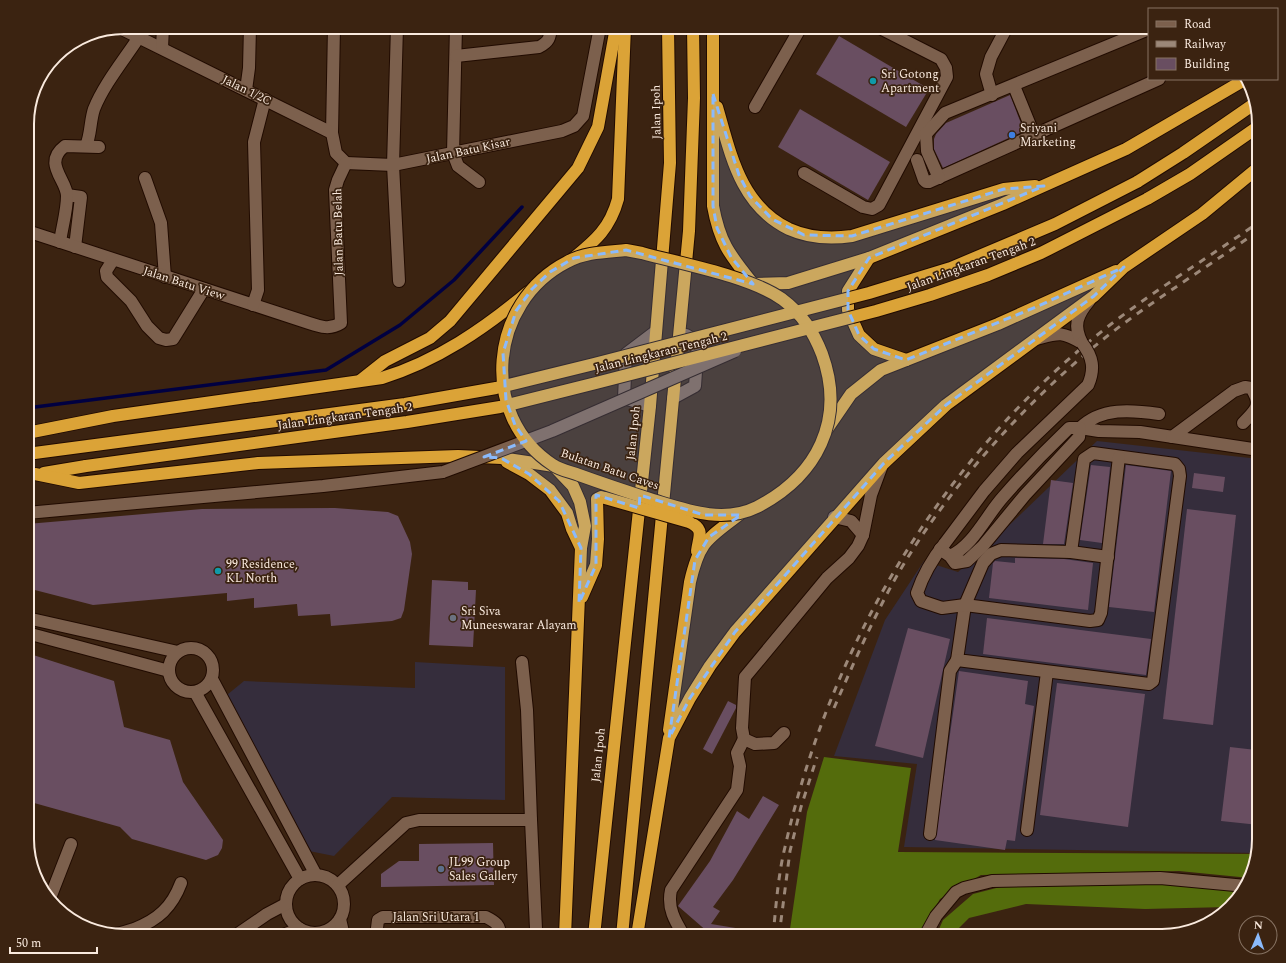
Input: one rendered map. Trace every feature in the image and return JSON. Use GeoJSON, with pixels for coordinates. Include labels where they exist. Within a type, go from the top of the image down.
{"type":"FeatureCollection","features":[{"type":"Feature","properties":{"kind":"highway"},"geometry":{"type":"LineString","coordinates":[[360,381],[385,361],[430,338],[450,321],[578,168],[598,127],[615,34]]}},
{"type":"Feature","properties":{"kind":"highway"},"geometry":{"type":"LineString","coordinates":[[574,258],[603,233],[612,216],[618,199],[625,34]]}},
{"type":"Feature","properties":{"kind":"highway","name":"Jalan Ipoh"},"geometry":{"type":"LineString","coordinates":[[595,929],[650,406],[670,163],[668,34]]}},
{"type":"Feature","properties":{"kind":"highway"},"geometry":{"type":"LineString","coordinates":[[623,929],[689,230],[693,160],[693,34]]}},
{"type":"Feature","properties":{"kind":"highway"},"geometry":{"type":"LineString","coordinates":[[713,34],[713,206],[717,228],[731,257],[753,284],[788,283],[869,258],[1044,186],[1126,150],[1233,83]]}},
{"type":"Feature","properties":{"kind":"highway"},"geometry":{"type":"LineString","coordinates":[[713,94],[739,175],[750,196],[757,206],[779,224],[804,234],[831,238],[852,236],[1004,189],[1044,186]]}},
{"type":"Feature","properties":{"kind":"highway","name":"Jalan Lingkaran Tengah 2"},"geometry":{"type":"LineString","coordinates":[[34,453],[405,404],[496,388],[855,297],[952,268],[1055,224],[1137,182],[1214,133],[1250,107]]}},
{"type":"Feature","properties":{"kind":"highway","name":"Jalan Lingkaran Tengah 2"},"geometry":{"type":"LineString","coordinates":[[34,475],[407,422],[500,407],[876,311],[988,275],[1041,253],[1148,199],[1190,174],[1252,131]]}},
{"type":"Feature","properties":{"kind":"highway"},"geometry":{"type":"LineString","coordinates":[[827,429],[851,394],[865,381],[881,370],[1017,316],[1124,267],[1202,214],[1252,173]]}},
{"type":"Feature","properties":{"kind":"highway","name":"Bulatan Batu Caves"},"geometry":{"type":"LineString","coordinates":[[626,250],[649,255],[753,284],[781,298],[804,318],[818,342],[829,379],[830,411],[827,429],[818,450],[797,480],[760,506],[741,513],[704,515],[554,466],[524,437],[515,425],[506,400],[504,389],[503,353],[508,331],[516,311],[532,289],[550,272],[574,258],[601,252],[626,250]]}},
{"type":"Feature","properties":{"kind":"highway"},"geometry":{"type":"LineString","coordinates":[[869,258],[848,291],[848,310],[859,336],[874,349],[906,360]]}},
{"type":"Feature","properties":{"kind":"highway"},"geometry":{"type":"LineString","coordinates":[[669,738],[702,679],[735,632],[834,517],[884,463],[946,405],[1032,340],[1094,296],[1124,267]]}},
{"type":"Feature","properties":{"kind":"highway"},"geometry":{"type":"LineString","coordinates":[[34,432],[113,416],[382,378],[424,362],[493,322],[532,289]]}},
{"type":"Feature","properties":{"kind":"highway"},"geometry":{"type":"LineString","coordinates":[[34,476],[79,483],[258,463],[458,456],[501,458],[554,466],[573,486],[580,502],[585,526],[581,548],[565,929]]}},
{"type":"Feature","properties":{"kind":"highway"},"geometry":{"type":"LineString","coordinates":[[501,458],[529,474],[550,490],[567,514],[581,548]]}},
{"type":"Feature","properties":{"kind":"highway"},"geometry":{"type":"LineString","coordinates":[[579,603],[596,565],[598,539],[597,499],[601,497],[605,498],[689,522],[698,527],[700,531],[680,650],[669,738],[638,929]]}},
{"type":"Feature","properties":{"kind":"highway"},"geometry":{"type":"LineString","coordinates":[[695,560],[709,537],[741,513]]}},
{"type":"Feature","properties":{"kind":"street","name":"Jalan 1/2C"},"geometry":{"type":"LineString","coordinates":[[133,34],[332,133]]}},
{"type":"Feature","properties":{"kind":"street"},"geometry":{"type":"LineString","coordinates":[[162,48],[163,34]]}},
{"type":"Feature","properties":{"kind":"street"},"geometry":{"type":"LineString","coordinates":[[246,90],[249,68],[250,34]]}},
{"type":"Feature","properties":{"kind":"street"},"geometry":{"type":"LineString","coordinates":[[334,34],[332,133],[336,153],[346,163]]}},
{"type":"Feature","properties":{"kind":"street"},"geometry":{"type":"LineString","coordinates":[[397,34],[392,165],[399,281]]}},
{"type":"Feature","properties":{"kind":"street"},"geometry":{"type":"LineString","coordinates":[[456,34],[453,153],[458,166],[479,182]]}},
{"type":"Feature","properties":{"kind":"street"},"geometry":{"type":"LineString","coordinates":[[456,56],[539,47],[547,43],[550,34]]}},
{"type":"Feature","properties":{"kind":"street","name":"Jalan Batu Kisar"},"geometry":{"type":"LineString","coordinates":[[346,163],[392,165],[562,131],[574,126],[583,116],[599,34]]}},
{"type":"Feature","properties":{"kind":"street"},"geometry":{"type":"LineString","coordinates":[[755,107],[798,34]]}},
{"type":"Feature","properties":{"kind":"street"},"geometry":{"type":"LineString","coordinates":[[804,173],[863,207],[872,209],[879,205],[947,77],[946,68],[941,59],[892,34]]}},
{"type":"Feature","properties":{"kind":"street"},"geometry":{"type":"LineString","coordinates":[[992,95],[986,74],[991,58],[1003,34]]}},
{"type":"Feature","properties":{"kind":"street"},"geometry":{"type":"LineString","coordinates":[[939,178],[927,151],[926,134],[945,113],[1014,86],[1137,34]]}},
{"type":"Feature","properties":{"kind":"street"},"geometry":{"type":"LineString","coordinates":[[86,146],[90,135],[94,110],[112,77],[139,37]]}},
{"type":"Feature","properties":{"kind":"street"},"geometry":{"type":"LineString","coordinates":[[917,160],[926,182],[939,178],[1157,80]]}},
{"type":"Feature","properties":{"kind":"street"},"geometry":{"type":"LineString","coordinates":[[1014,86],[1034,135]]}},
{"type":"Feature","properties":{"kind":"street"},"geometry":{"type":"LineString","coordinates":[[253,306],[258,290],[254,142],[257,124],[265,99]]}},
{"type":"Feature","properties":{"kind":"street"},"geometry":{"type":"LineString","coordinates":[[60,242],[67,195],[56,172],[57,156],[65,146],[99,147]]}},
{"type":"Feature","properties":{"kind":"street","name":"Jalan Batu Belah"},"geometry":{"type":"LineString","coordinates":[[341,323],[335,190],[346,163]]}},
{"type":"Feature","properties":{"kind":"street"},"geometry":{"type":"LineString","coordinates":[[146,178],[161,223],[165,277]]}},
{"type":"Feature","properties":{"kind":"street"},"geometry":{"type":"LineString","coordinates":[[67,195],[81,197],[75,247]]}},
{"type":"Feature","properties":{"kind":"street","name":"Jalan Batu View"},"geometry":{"type":"LineString","coordinates":[[34,233],[253,306],[326,328],[334,327],[341,323]]}},
{"type":"Feature","properties":{"kind":"street"},"geometry":{"type":"LineString","coordinates":[[113,260],[106,271],[107,277],[132,301],[147,326],[159,338],[166,340],[173,338],[204,289]]}},
{"type":"Feature","properties":{"kind":"street"},"geometry":{"type":"LineString","coordinates":[[1094,296],[1080,311],[1076,328],[1082,343],[1089,352],[1092,360],[1092,376],[1088,385],[1017,453],[984,491],[942,546],[920,586],[917,593],[918,598],[921,601],[942,608],[965,606],[1090,621],[1098,620],[1101,614],[1119,457]]}},
{"type":"Feature","properties":{"kind":"street"},"geometry":{"type":"LineString","coordinates":[[674,398],[695,386],[698,342],[680,331]]}},
{"type":"Feature","properties":{"kind":"street"},"geometry":{"type":"LineString","coordinates":[[650,406],[624,398],[626,354],[655,332]]}},
{"type":"Feature","properties":{"kind":"street"},"geometry":{"type":"LineString","coordinates":[[1032,340],[1054,334],[1065,334],[1082,343]]}},
{"type":"Feature","properties":{"kind":"street"},"geometry":{"type":"LineString","coordinates":[[34,513],[308,488],[443,472],[552,431],[754,343]]}},
{"type":"Feature","properties":{"kind":"street"},"geometry":{"type":"LineString","coordinates":[[1172,437],[1234,391],[1245,387],[1252,389]]}},
{"type":"Feature","properties":{"kind":"street"},"geometry":{"type":"LineString","coordinates":[[1080,428],[1090,418],[1099,415],[1134,410],[1159,414]]}},
{"type":"Feature","properties":{"kind":"street"},"geometry":{"type":"LineString","coordinates":[[1243,423],[1252,412]]}},
{"type":"Feature","properties":{"kind":"street"},"geometry":{"type":"LineString","coordinates":[[942,546],[950,556],[961,552],[1002,498],[1044,452],[1069,428],[1172,437],[1252,449]]}},
{"type":"Feature","properties":{"kind":"street"},"geometry":{"type":"LineString","coordinates":[[957,660],[1149,684],[1153,682],[1180,476],[1179,469],[1175,464],[1094,453],[1084,459],[1071,552]]}},
{"type":"Feature","properties":{"kind":"street"},"geometry":{"type":"LineString","coordinates":[[680,929],[674,920],[670,908],[671,890],[737,790],[740,766],[737,753],[744,739],[742,728],[745,677],[827,578],[849,558],[858,546],[863,535],[871,495],[884,463]]}},
{"type":"Feature","properties":{"kind":"street"},"geometry":{"type":"LineString","coordinates":[[834,517],[851,522],[863,535]]}},
{"type":"Feature","properties":{"kind":"street"},"geometry":{"type":"LineString","coordinates":[[930,834],[950,671],[957,660],[965,606],[983,563],[991,554],[1001,550],[1071,552],[1108,557]]}},
{"type":"Feature","properties":{"kind":"street"},"geometry":{"type":"LineString","coordinates":[[34,620],[178,652],[192,648],[205,653],[213,664],[212,678],[316,875]]}},
{"type":"Feature","properties":{"kind":"street"},"geometry":{"type":"LineString","coordinates":[[34,635],[169,671]]}},
{"type":"Feature","properties":{"kind":"street"},"geometry":{"type":"LineString","coordinates":[[178,652],[173,657],[169,671],[175,684],[181,689],[195,692],[203,689],[212,678]]}},
{"type":"Feature","properties":{"kind":"street"},"geometry":{"type":"LineString","coordinates":[[522,662],[527,710],[531,820],[538,929]]}},
{"type":"Feature","properties":{"kind":"street"},"geometry":{"type":"LineString","coordinates":[[1026,830],[1047,672]]}},
{"type":"Feature","properties":{"kind":"street"},"geometry":{"type":"LineString","coordinates":[[195,692],[300,879]]}},
{"type":"Feature","properties":{"kind":"street"},"geometry":{"type":"LineString","coordinates":[[744,739],[755,744],[774,743],[784,733]]}},
{"type":"Feature","properties":{"kind":"street"},"geometry":{"type":"LineString","coordinates":[[338,885],[406,824],[419,820],[531,820]]}},
{"type":"Feature","properties":{"kind":"street"},"geometry":{"type":"LineString","coordinates":[[52,893],[70,844]]}},
{"type":"Feature","properties":{"kind":"street"},"geometry":{"type":"LineString","coordinates":[[300,928],[293,922],[288,914],[286,904],[288,894],[292,886],[300,879],[316,875],[324,876],[338,885],[344,902],[344,911],[340,919],[333,927],[328,929]]}},
{"type":"Feature","properties":{"kind":"street"},"geometry":{"type":"LineString","coordinates":[[929,929],[936,916],[956,892],[964,888],[992,881],[1160,878],[1239,885]]}},
{"type":"Feature","properties":{"kind":"street"},"geometry":{"type":"LineString","coordinates":[[134,929],[149,924],[165,912],[176,896],[181,883]]}},
{"type":"Feature","properties":{"kind":"street"},"geometry":{"type":"LineString","coordinates":[[246,929],[286,904]]}},
{"type":"Feature","properties":{"kind":"street","name":"Jalan Sri Utara 1"},"geometry":{"type":"LineString","coordinates":[[376,929],[378,920],[383,917],[486,917],[495,921],[500,929]]}},
{"type":"Feature","properties":{"kind":"street"},"geometry":{"type":"LineString","coordinates":[[340,919],[342,929]]}},
{"type":"Feature","properties":{"kind":"highlighted area"},"geometry":{"type":"Polygon","coordinates":[[[713,94],[739,175],[750,196],[772,219],[804,235],[852,236],[1004,189],[1044,186],[869,258],[848,291],[848,310],[859,335],[874,349],[906,360],[1036,307],[1124,267],[1094,296],[946,405],[884,463],[735,632],[690,698],[669,738],[695,560],[709,537],[741,515],[704,515],[640,495],[639,508],[596,495],[596,565],[579,603],[581,548],[559,501],[529,474],[501,458],[484,457],[526,441],[515,425],[506,400],[503,353],[516,311],[532,289],[550,272],[574,258],[626,250],[753,284],[731,257],[717,228],[713,206],[713,94]]]}},
{"type":"Feature","properties":{"kind":"shaded area"},"geometry":{"type":"Polygon","coordinates":[[[1097,441],[1252,458],[1252,840],[1251,853],[904,847],[917,764],[834,756],[885,620],[924,561],[958,572],[1097,441]]]}},
{"type":"Feature","properties":{"kind":"shaded area"},"geometry":{"type":"Polygon","coordinates":[[[415,662],[505,667],[505,800],[392,797],[334,856],[299,849],[222,699],[244,681],[415,688],[415,662]]]}},
{"type":"Feature","properties":{"kind":"green space"},"geometry":{"type":"Polygon","coordinates":[[[824,757],[911,768],[898,852],[1251,854],[1244,877],[1179,871],[981,875],[940,899],[924,929],[790,929],[807,812],[824,757]]]}},
{"type":"Feature","properties":{"kind":"green space"},"geometry":{"type":"Polygon","coordinates":[[[1179,883],[1236,890],[1221,907],[1145,909],[1026,904],[969,918],[958,929],[939,929],[943,920],[973,894],[1004,886],[1179,883]]]}},
{"type":"Feature","properties":{"kind":"building","name":"Sri Gotong Apartment"},"geometry":{"type":"Polygon","coordinates":[[[839,36],[929,89],[906,127],[816,74],[839,36]]]}},
{"type":"Feature","properties":{"kind":"building"},"geometry":{"type":"Polygon","coordinates":[[[1010,95],[1024,131],[943,168],[934,149],[934,139],[936,134],[946,123],[1010,95]]]}},
{"type":"Feature","properties":{"kind":"building"},"geometry":{"type":"Polygon","coordinates":[[[800,109],[890,162],[868,200],[778,147],[800,109]]]}},
{"type":"Feature","properties":{"kind":"building"},"geometry":{"type":"Polygon","coordinates":[[[1091,465],[1110,467],[1102,543],[1080,540],[1091,465]]]}},
{"type":"Feature","properties":{"kind":"building"},"geometry":{"type":"Polygon","coordinates":[[[1126,465],[1171,471],[1154,612],[1109,607],[1126,465]]]}},
{"type":"Feature","properties":{"kind":"building"},"geometry":{"type":"Polygon","coordinates":[[[1194,473],[1225,477],[1223,492],[1192,488],[1194,473]]]}},
{"type":"Feature","properties":{"kind":"building"},"geometry":{"type":"Polygon","coordinates":[[[1051,480],[1073,483],[1064,544],[1043,544],[1051,480]]]}},
{"type":"Feature","properties":{"kind":"building","name":"99 Residence, KL North"},"geometry":{"type":"Polygon","coordinates":[[[335,508],[388,512],[398,516],[410,542],[412,554],[404,610],[401,618],[392,621],[331,626],[330,614],[298,616],[297,604],[254,608],[254,598],[227,601],[227,593],[93,605],[34,590],[34,523],[202,509],[335,508]]]}},
{"type":"Feature","properties":{"kind":"building"},"geometry":{"type":"Polygon","coordinates":[[[1187,509],[1236,515],[1213,725],[1163,719],[1187,509]]]}},
{"type":"Feature","properties":{"kind":"building"},"geometry":{"type":"Polygon","coordinates":[[[1015,558],[1064,559],[1093,563],[1088,610],[989,598],[993,563],[995,561],[1015,563],[1015,558]]]}},
{"type":"Feature","properties":{"kind":"building","name":"Sri Siva Muneeswarar Alayam"},"geometry":{"type":"Polygon","coordinates":[[[432,580],[468,582],[468,590],[476,590],[473,647],[429,645],[432,580]]]}},
{"type":"Feature","properties":{"kind":"building"},"geometry":{"type":"Polygon","coordinates":[[[987,618],[1151,639],[1146,675],[983,654],[987,618]]]}},
{"type":"Feature","properties":{"kind":"building"},"geometry":{"type":"Polygon","coordinates":[[[908,628],[950,639],[923,758],[875,746],[908,628]]]}},
{"type":"Feature","properties":{"kind":"building"},"geometry":{"type":"Polygon","coordinates":[[[34,655],[114,681],[124,727],[170,740],[183,782],[223,840],[222,848],[218,855],[206,860],[132,839],[120,827],[34,803],[34,655]]]}},
{"type":"Feature","properties":{"kind":"building"},"geometry":{"type":"Polygon","coordinates":[[[959,671],[1028,681],[1025,704],[1034,706],[1015,841],[1007,840],[1005,850],[935,840],[959,671]]]}},
{"type":"Feature","properties":{"kind":"building"},"geometry":{"type":"Polygon","coordinates":[[[1057,683],[1145,694],[1128,827],[1040,815],[1057,683]]]}},
{"type":"Feature","properties":{"kind":"building"},"geometry":{"type":"Polygon","coordinates":[[[728,701],[736,705],[736,708],[712,754],[703,749],[728,701]]]}},
{"type":"Feature","properties":{"kind":"building"},"geometry":{"type":"Polygon","coordinates":[[[1230,747],[1252,750],[1252,824],[1221,821],[1230,747]]]}},
{"type":"Feature","properties":{"kind":"building"},"geometry":{"type":"Polygon","coordinates":[[[763,796],[779,805],[733,880],[713,907],[720,911],[711,924],[742,929],[704,929],[678,906],[710,861],[737,811],[749,819],[763,796]]]}},
{"type":"Feature","properties":{"kind":"building","name":"JL99 Group Sales Gallery"},"geometry":{"type":"Polygon","coordinates":[[[493,843],[494,885],[381,887],[381,874],[399,861],[419,861],[419,844],[493,843]]]}},
{"type":"Feature","properties":{"kind":"waterway"},"geometry":{"type":"LineString","coordinates":[[34,407],[326,370],[400,325],[454,280],[522,207]]}},
{"type":"Feature","properties":{"kind":"railway"},"geometry":{"type":"LineString","coordinates":[[774,929],[779,880],[785,847],[805,773],[830,701],[861,632],[898,565],[940,502],[987,442],[1039,387],[1096,336],[1156,291],[1252,227]]}},
{"type":"Feature","properties":{"kind":"railway"},"geometry":{"type":"LineString","coordinates":[[834,708],[853,664],[888,592],[908,558],[930,524],[982,457],[1041,395],[1101,341],[1139,312],[1252,235]]}},
{"type":"Feature","properties":{"kind":"railway"},"geometry":{"type":"LineString","coordinates":[[780,929],[790,851],[801,807],[817,757]]}},
{"type":"Feature","properties":{"kind":"place","name":"Sri Gotong Apartment"},"geometry":{"type":"Point","coordinates":[873,81]}},
{"type":"Feature","properties":{"kind":"place","name":"Sriyani Marketing"},"geometry":{"type":"Point","coordinates":[1012,135]}},
{"type":"Feature","properties":{"kind":"place","name":"99 Residence, KL North"},"geometry":{"type":"Point","coordinates":[218,571]}},
{"type":"Feature","properties":{"kind":"place","name":"Sri Siva Muneeswarar Alayam"},"geometry":{"type":"Point","coordinates":[453,618]}},
{"type":"Feature","properties":{"kind":"place","name":"JL99 Group Sales Gallery"},"geometry":{"type":"Point","coordinates":[441,869]}}]}
